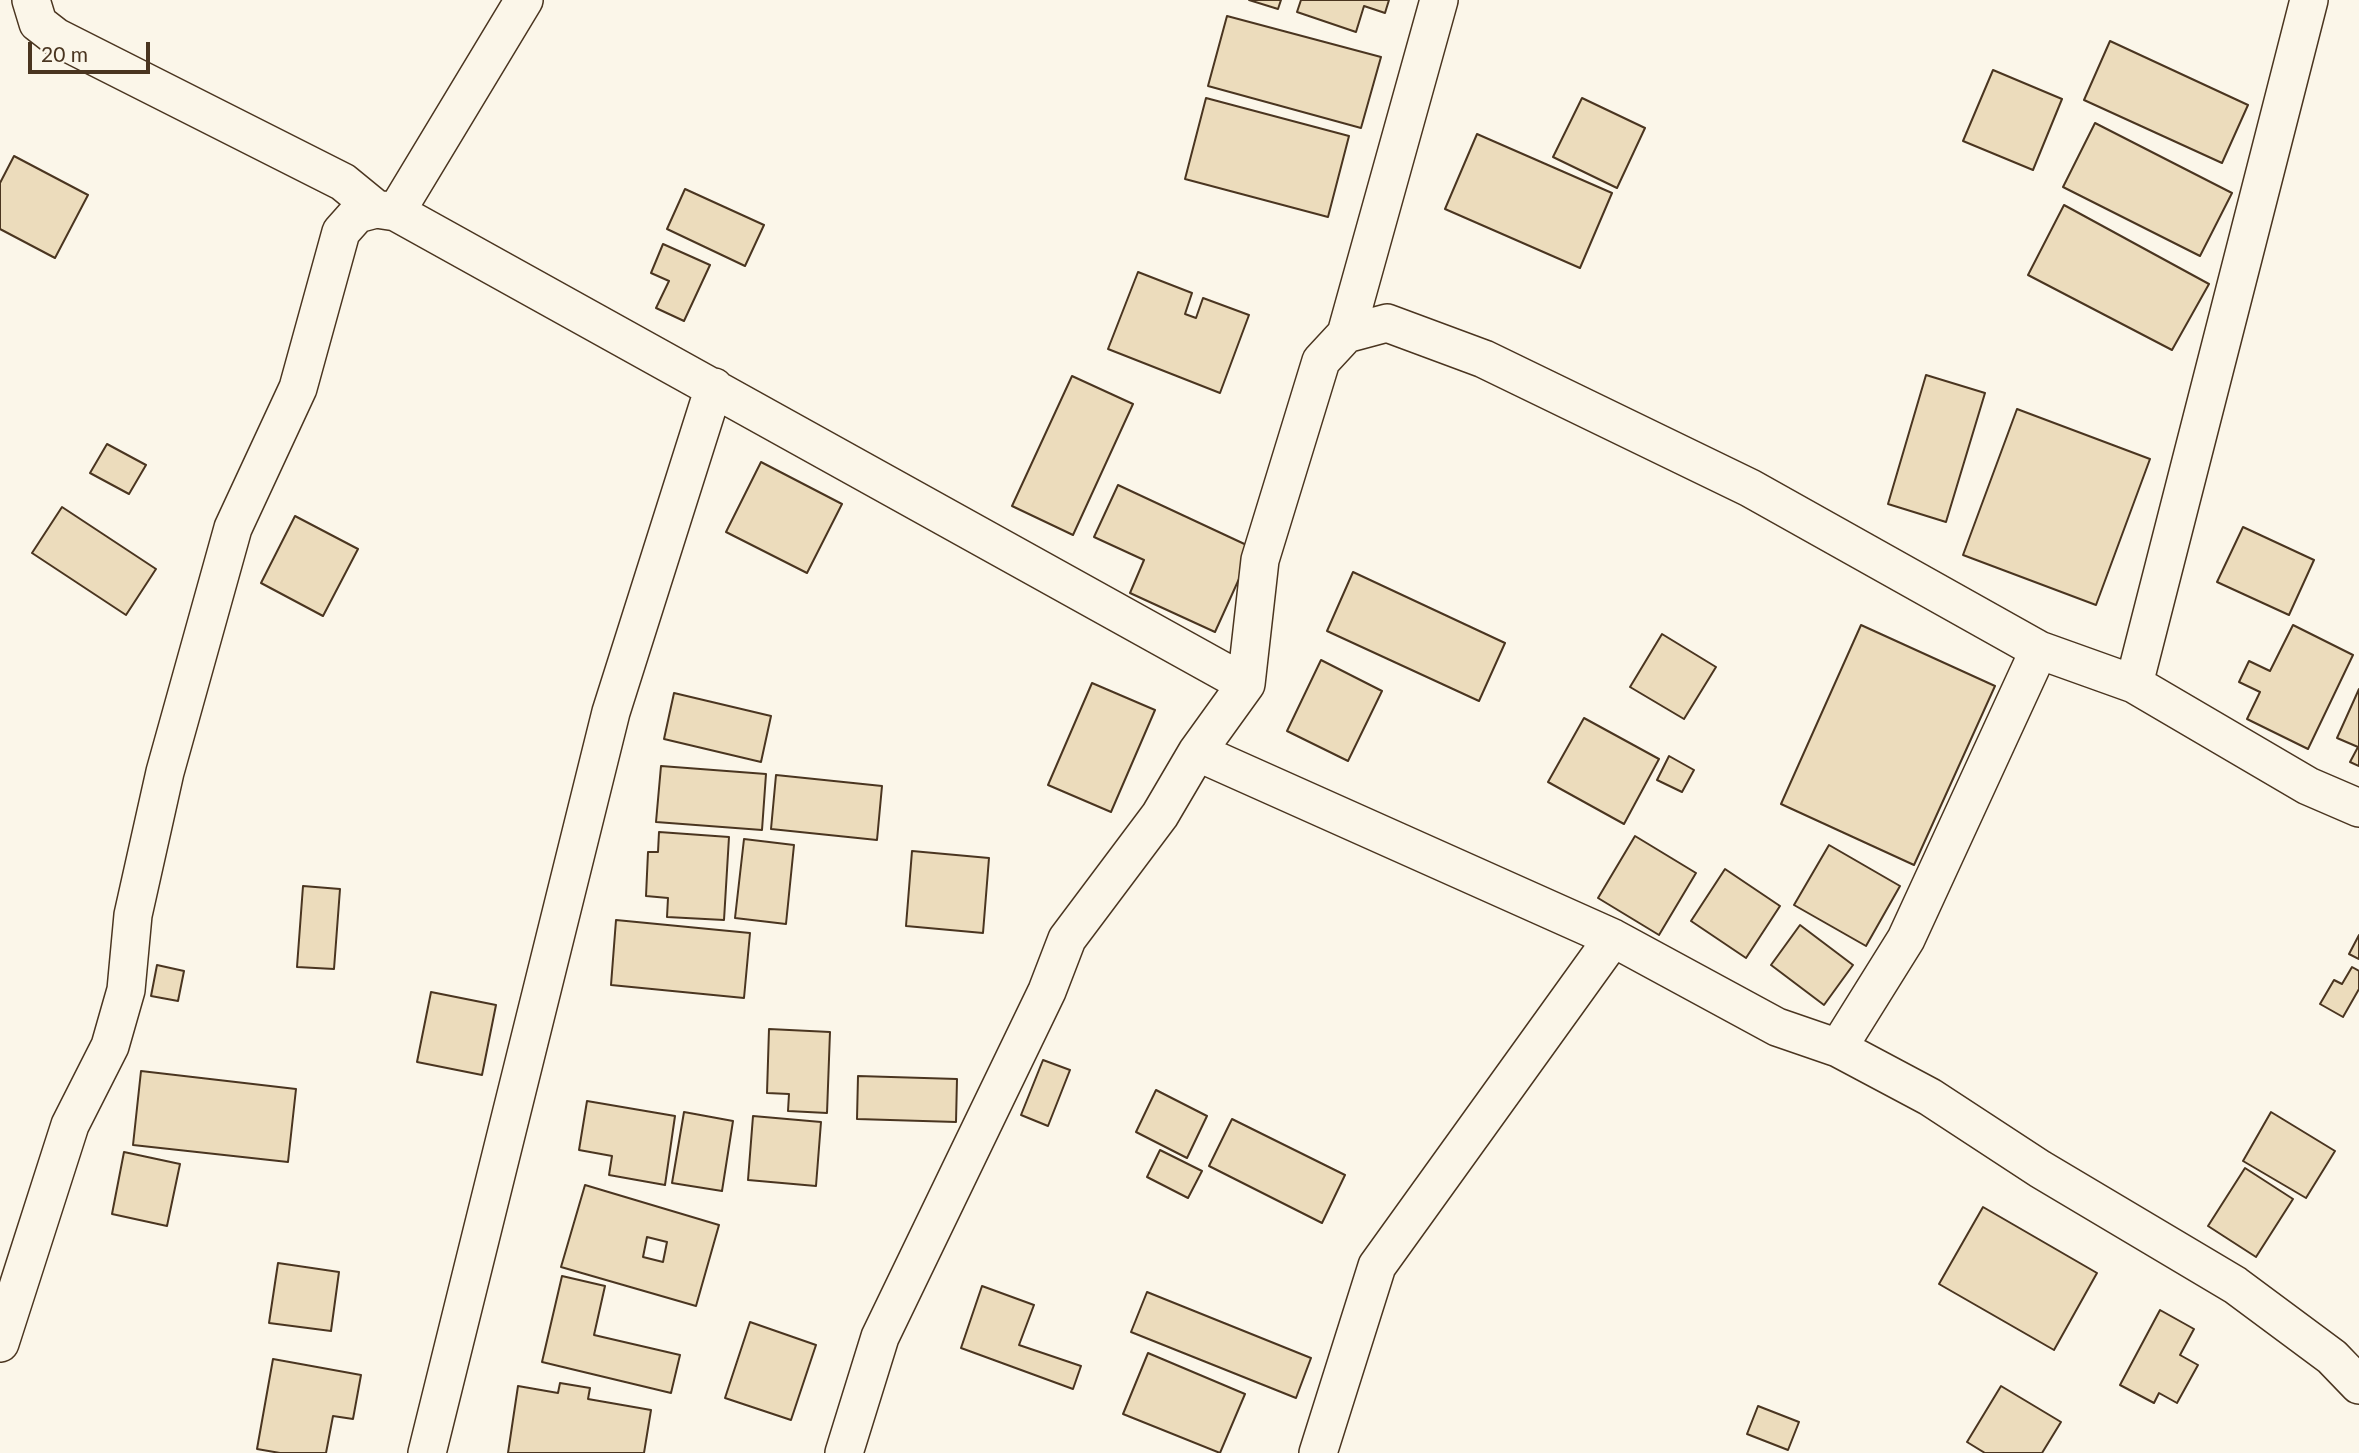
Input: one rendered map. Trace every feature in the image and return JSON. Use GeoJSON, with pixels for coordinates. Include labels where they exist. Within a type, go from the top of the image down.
{"type":"FeatureCollection","features":[{"type":"Feature","properties":{"kind":"street"},"geometry":{"type":"LineString","coordinates":[[386,211],[524,0]]}},
{"type":"Feature","properties":{"kind":"street"},"geometry":{"type":"LineString","coordinates":[[844,1453],[880,1337],[1030,1027],[1067,939],[1160,815],[1197,752],[1246,684],[1260,560],[1321,361],[1346,334],[1439,0]]}},
{"type":"Feature","properties":{"kind":"street"},"geometry":{"type":"LineString","coordinates":[[2134,684],[2309,0]]}},
{"type":"Feature","properties":{"kind":"street"},"geometry":{"type":"LineString","coordinates":[[28,1],[38,23],[56,37],[344,182],[386,211],[714,387],[1246,684]]}},
{"type":"Feature","properties":{"kind":"street"},"geometry":{"type":"LineString","coordinates":[[0,1343],[70,1125],[110,1046],[126,990],[133,915],[165,772],[233,528],[298,388],[341,232],[357,214],[386,211]]}},
{"type":"Feature","properties":{"kind":"street"},"geometry":{"type":"LineString","coordinates":[[1346,334],[1387,323],[1484,359],[1750,488],[2039,650],[2134,684],[2308,786],[2359,808]]}},
{"type":"Feature","properties":{"kind":"street"},"geometry":{"type":"LineString","coordinates":[[428,1453],[611,712],[714,387]]}},
{"type":"Feature","properties":{"kind":"street"},"geometry":{"type":"LineString","coordinates":[[1838,1048],[1906,939],[2039,650]]}},
{"type":"Feature","properties":{"kind":"street"},"geometry":{"type":"LineString","coordinates":[[1197,752],[1613,938],[1777,1027],[1838,1048],[1930,1097],[2040,1169],[2235,1285],[2332,1357],[2359,1385]]}},
{"type":"Feature","properties":{"kind":"street"},"geometry":{"type":"LineString","coordinates":[[1318,1453],[1377,1266],[1613,938]]}},
{"type":"Feature","properties":{"kind":"building"},"geometry":{"type":"Polygon","coordinates":[[[1249,0],[1281,0],[1278,9],[1249,0]]]}},
{"type":"Feature","properties":{"kind":"building"},"geometry":{"type":"Polygon","coordinates":[[[1301,0],[1389,0],[1385,13],[1364,6],[1356,32],[1297,12],[1301,0]]]}},
{"type":"Feature","properties":{"kind":"building"},"geometry":{"type":"Polygon","coordinates":[[[1227,16],[1381,57],[1361,128],[1208,86],[1227,16]]]}},
{"type":"Feature","properties":{"kind":"building"},"geometry":{"type":"Polygon","coordinates":[[[2110,41],[2248,105],[2222,163],[2084,100],[2110,41]]]}},
{"type":"Feature","properties":{"kind":"building"},"geometry":{"type":"Polygon","coordinates":[[[1993,70],[2062,99],[2033,170],[1963,141],[1993,70]]]}},
{"type":"Feature","properties":{"kind":"building"},"geometry":{"type":"Polygon","coordinates":[[[1206,98],[1349,136],[1328,217],[1185,179],[1206,98]]]}},
{"type":"Feature","properties":{"kind":"building"},"geometry":{"type":"Polygon","coordinates":[[[1582,98],[1645,128],[1617,188],[1553,157],[1582,98]]]}},
{"type":"Feature","properties":{"kind":"building"},"geometry":{"type":"Polygon","coordinates":[[[2095,123],[2232,193],[2200,256],[2063,187],[2095,123]]]}},
{"type":"Feature","properties":{"kind":"building"},"geometry":{"type":"Polygon","coordinates":[[[1477,134],[1612,193],[1580,268],[1445,209],[1477,134]]]}},
{"type":"Feature","properties":{"kind":"building"},"geometry":{"type":"Polygon","coordinates":[[[14,156],[88,195],[55,258],[0,229],[0,183],[14,156]]]}},
{"type":"Feature","properties":{"kind":"building"},"geometry":{"type":"Polygon","coordinates":[[[685,189],[764,225],[745,266],[667,229],[685,189]]]}},
{"type":"Feature","properties":{"kind":"building"},"geometry":{"type":"Polygon","coordinates":[[[2064,205],[2209,284],[2172,350],[2028,275],[2064,205]]]}},
{"type":"Feature","properties":{"kind":"building"},"geometry":{"type":"Polygon","coordinates":[[[663,244],[710,265],[684,321],[656,308],[669,281],[651,273],[663,244]]]}},
{"type":"Feature","properties":{"kind":"building"},"geometry":{"type":"Polygon","coordinates":[[[1138,272],[1192,293],[1185,314],[1196,318],[1203,298],[1249,315],[1220,393],[1108,349],[1138,272]]]}},
{"type":"Feature","properties":{"kind":"building"},"geometry":{"type":"Polygon","coordinates":[[[1926,375],[1985,393],[1946,522],[1888,504],[1926,375]]]}},
{"type":"Feature","properties":{"kind":"building"},"geometry":{"type":"Polygon","coordinates":[[[1072,376],[1133,404],[1073,535],[1012,506],[1072,376]]]}},
{"type":"Feature","properties":{"kind":"building"},"geometry":{"type":"Polygon","coordinates":[[[2017,409],[2150,459],[2096,605],[1963,555],[2017,409]]]}},
{"type":"Feature","properties":{"kind":"building"},"geometry":{"type":"Polygon","coordinates":[[[107,444],[146,465],[129,494],[90,473],[107,444]]]}},
{"type":"Feature","properties":{"kind":"building"},"geometry":{"type":"Polygon","coordinates":[[[761,462],[842,504],[807,573],[726,532],[761,462]]]}},
{"type":"Feature","properties":{"kind":"building"},"geometry":{"type":"Polygon","coordinates":[[[1118,485],[1253,548],[1215,632],[1130,593],[1144,560],[1094,537],[1118,485]]]}},
{"type":"Feature","properties":{"kind":"building"},"geometry":{"type":"Polygon","coordinates":[[[62,507],[156,569],[126,615],[32,553],[62,507]]]}},
{"type":"Feature","properties":{"kind":"building"},"geometry":{"type":"Polygon","coordinates":[[[295,516],[358,549],[323,616],[261,583],[295,516]]]}},
{"type":"Feature","properties":{"kind":"building"},"geometry":{"type":"Polygon","coordinates":[[[2243,527],[2314,560],[2289,615],[2217,582],[2243,527]]]}},
{"type":"Feature","properties":{"kind":"building"},"geometry":{"type":"Polygon","coordinates":[[[1353,572],[1505,643],[1479,701],[1327,631],[1353,572]]]}},
{"type":"Feature","properties":{"kind":"building"},"geometry":{"type":"Polygon","coordinates":[[[1861,625],[1995,686],[1914,865],[1781,804],[1861,625]]]}},
{"type":"Feature","properties":{"kind":"building"},"geometry":{"type":"Polygon","coordinates":[[[2293,625],[2353,655],[2308,749],[2247,719],[2260,692],[2239,682],[2249,661],[2270,671],[2293,625]]]}},
{"type":"Feature","properties":{"kind":"building"},"geometry":{"type":"Polygon","coordinates":[[[1662,634],[1716,667],[1684,719],[1630,687],[1662,634]]]}},
{"type":"Feature","properties":{"kind":"building"},"geometry":{"type":"Polygon","coordinates":[[[1321,660],[1382,691],[1348,761],[1287,731],[1321,660]]]}},
{"type":"Feature","properties":{"kind":"building"},"geometry":{"type":"Polygon","coordinates":[[[1092,683],[1155,710],[1111,812],[1048,785],[1092,683]]]}},
{"type":"Feature","properties":{"kind":"building"},"geometry":{"type":"Polygon","coordinates":[[[2359,689],[2359,766],[2350,762],[2358,747],[2337,738],[2359,689]]]}},
{"type":"Feature","properties":{"kind":"building"},"geometry":{"type":"Polygon","coordinates":[[[674,693],[771,716],[761,762],[664,739],[674,693]]]}},
{"type":"Feature","properties":{"kind":"building"},"geometry":{"type":"Polygon","coordinates":[[[1584,718],[1659,759],[1624,824],[1548,782],[1584,718]]]}},
{"type":"Feature","properties":{"kind":"building"},"geometry":{"type":"Polygon","coordinates":[[[1669,756],[1694,770],[1682,792],[1657,780],[1669,756]]]}},
{"type":"Feature","properties":{"kind":"building"},"geometry":{"type":"Polygon","coordinates":[[[661,766],[766,774],[762,830],[656,822],[661,766]]]}},
{"type":"Feature","properties":{"kind":"building"},"geometry":{"type":"Polygon","coordinates":[[[776,775],[882,786],[877,840],[771,829],[776,775]]]}},
{"type":"Feature","properties":{"kind":"building"},"geometry":{"type":"Polygon","coordinates":[[[659,832],[729,837],[724,920],[667,917],[668,898],[646,896],[648,852],[658,852],[659,832]]]}},
{"type":"Feature","properties":{"kind":"building"},"geometry":{"type":"Polygon","coordinates":[[[1635,836],[1696,873],[1659,935],[1598,898],[1635,836]]]}},
{"type":"Feature","properties":{"kind":"building"},"geometry":{"type":"Polygon","coordinates":[[[744,839],[794,845],[786,924],[735,918],[744,839]]]}},
{"type":"Feature","properties":{"kind":"building"},"geometry":{"type":"Polygon","coordinates":[[[1829,845],[1900,886],[1866,946],[1794,905],[1829,845]]]}},
{"type":"Feature","properties":{"kind":"building"},"geometry":{"type":"Polygon","coordinates":[[[912,851],[989,858],[983,933],[906,926],[912,851]]]}},
{"type":"Feature","properties":{"kind":"building"},"geometry":{"type":"Polygon","coordinates":[[[1725,869],[1780,906],[1746,958],[1691,921],[1725,869]]]}},
{"type":"Feature","properties":{"kind":"building"},"geometry":{"type":"Polygon","coordinates":[[[303,886],[340,889],[334,969],[297,967],[303,886]]]}},
{"type":"Feature","properties":{"kind":"building"},"geometry":{"type":"Polygon","coordinates":[[[616,920],[750,933],[744,998],[611,985],[616,920]]]}},
{"type":"Feature","properties":{"kind":"building"},"geometry":{"type":"Polygon","coordinates":[[[1800,925],[1853,965],[1824,1005],[1771,965],[1800,925]]]}},
{"type":"Feature","properties":{"kind":"building"},"geometry":{"type":"Polygon","coordinates":[[[2359,935],[2359,959],[2349,954],[2359,935]]]}},
{"type":"Feature","properties":{"kind":"building"},"geometry":{"type":"Polygon","coordinates":[[[157,965],[184,971],[178,1001],[151,996],[157,965]]]}},
{"type":"Feature","properties":{"kind":"building"},"geometry":{"type":"Polygon","coordinates":[[[2352,967],[2359,971],[2359,989],[2343,1017],[2320,1004],[2334,980],[2342,984],[2352,967]]]}},
{"type":"Feature","properties":{"kind":"building"},"geometry":{"type":"Polygon","coordinates":[[[431,992],[496,1005],[482,1075],[417,1062],[431,992]]]}},
{"type":"Feature","properties":{"kind":"building"},"geometry":{"type":"Polygon","coordinates":[[[769,1029],[830,1032],[827,1113],[788,1111],[789,1094],[767,1093],[769,1029]]]}},
{"type":"Feature","properties":{"kind":"building"},"geometry":{"type":"Polygon","coordinates":[[[1043,1060],[1070,1070],[1048,1126],[1021,1115],[1043,1060]]]}},
{"type":"Feature","properties":{"kind":"building"},"geometry":{"type":"Polygon","coordinates":[[[141,1071],[296,1089],[288,1162],[133,1145],[141,1071]]]}},
{"type":"Feature","properties":{"kind":"building"},"geometry":{"type":"Polygon","coordinates":[[[858,1076],[957,1079],[956,1122],[857,1119],[858,1076]]]}},
{"type":"Feature","properties":{"kind":"building"},"geometry":{"type":"Polygon","coordinates":[[[1156,1090],[1207,1116],[1187,1158],[1136,1132],[1156,1090]]]}},
{"type":"Feature","properties":{"kind":"building"},"geometry":{"type":"Polygon","coordinates":[[[587,1101],[675,1116],[665,1185],[609,1175],[612,1156],[579,1150],[587,1101]]]}},
{"type":"Feature","properties":{"kind":"building"},"geometry":{"type":"Polygon","coordinates":[[[684,1112],[733,1121],[722,1191],[672,1183],[684,1112]]]}},
{"type":"Feature","properties":{"kind":"building"},"geometry":{"type":"Polygon","coordinates":[[[2271,1112],[2335,1151],[2306,1198],[2243,1161],[2271,1112]]]}},
{"type":"Feature","properties":{"kind":"building"},"geometry":{"type":"Polygon","coordinates":[[[753,1116],[821,1122],[816,1186],[748,1180],[753,1116]]]}},
{"type":"Feature","properties":{"kind":"building"},"geometry":{"type":"Polygon","coordinates":[[[1232,1119],[1345,1175],[1322,1223],[1209,1166],[1232,1119]]]}},
{"type":"Feature","properties":{"kind":"building"},"geometry":{"type":"Polygon","coordinates":[[[1160,1150],[1202,1171],[1188,1198],[1147,1177],[1160,1150]]]}},
{"type":"Feature","properties":{"kind":"building"},"geometry":{"type":"Polygon","coordinates":[[[124,1152],[180,1164],[167,1226],[112,1214],[124,1152]]]}},
{"type":"Feature","properties":{"kind":"building"},"geometry":{"type":"Polygon","coordinates":[[[2245,1168],[2293,1199],[2256,1257],[2208,1226],[2245,1168]]]}},
{"type":"Feature","properties":{"kind":"building"},"geometry":{"type":"Polygon","coordinates":[[[585,1185],[719,1225],[696,1306],[561,1267],[585,1185]],[[647,1237],[643,1257],[663,1262],[667,1242],[647,1237]]]}},
{"type":"Feature","properties":{"kind":"building"},"geometry":{"type":"Polygon","coordinates":[[[1983,1207],[2097,1273],[2054,1350],[1939,1284],[1983,1207]]]}},
{"type":"Feature","properties":{"kind":"building"},"geometry":{"type":"Polygon","coordinates":[[[278,1263],[339,1272],[331,1331],[269,1323],[278,1263]]]}},
{"type":"Feature","properties":{"kind":"building"},"geometry":{"type":"Polygon","coordinates":[[[562,1276],[605,1286],[594,1335],[680,1355],[671,1393],[542,1362],[562,1276]]]}},
{"type":"Feature","properties":{"kind":"building"},"geometry":{"type":"Polygon","coordinates":[[[982,1286],[1034,1305],[1019,1345],[1081,1366],[1073,1389],[961,1348],[982,1286]]]}},
{"type":"Feature","properties":{"kind":"building"},"geometry":{"type":"Polygon","coordinates":[[[1147,1292],[1311,1358],[1296,1398],[1131,1332],[1147,1292]]]}},
{"type":"Feature","properties":{"kind":"building"},"geometry":{"type":"Polygon","coordinates":[[[2160,1310],[2194,1329],[2180,1355],[2198,1365],[2177,1403],[2159,1393],[2154,1403],[2120,1385],[2160,1310]]]}},
{"type":"Feature","properties":{"kind":"building"},"geometry":{"type":"Polygon","coordinates":[[[750,1322],[816,1345],[791,1420],[725,1398],[750,1322]]]}},
{"type":"Feature","properties":{"kind":"building"},"geometry":{"type":"Polygon","coordinates":[[[1148,1353],[1245,1394],[1220,1453],[1123,1414],[1148,1353]]]}},
{"type":"Feature","properties":{"kind":"building"},"geometry":{"type":"Polygon","coordinates":[[[273,1359],[361,1375],[353,1419],[333,1416],[326,1453],[280,1453],[257,1449],[273,1359]]]}},
{"type":"Feature","properties":{"kind":"building"},"geometry":{"type":"Polygon","coordinates":[[[560,1383],[590,1388],[588,1399],[651,1410],[644,1453],[508,1453],[518,1386],[558,1393],[560,1383]]]}},
{"type":"Feature","properties":{"kind":"building"},"geometry":{"type":"Polygon","coordinates":[[[2001,1386],[2061,1422],[2042,1453],[1985,1453],[1967,1442],[2001,1386]]]}},
{"type":"Feature","properties":{"kind":"building"},"geometry":{"type":"Polygon","coordinates":[[[1758,1406],[1799,1422],[1788,1450],[1747,1434],[1758,1406]]]}}]}
